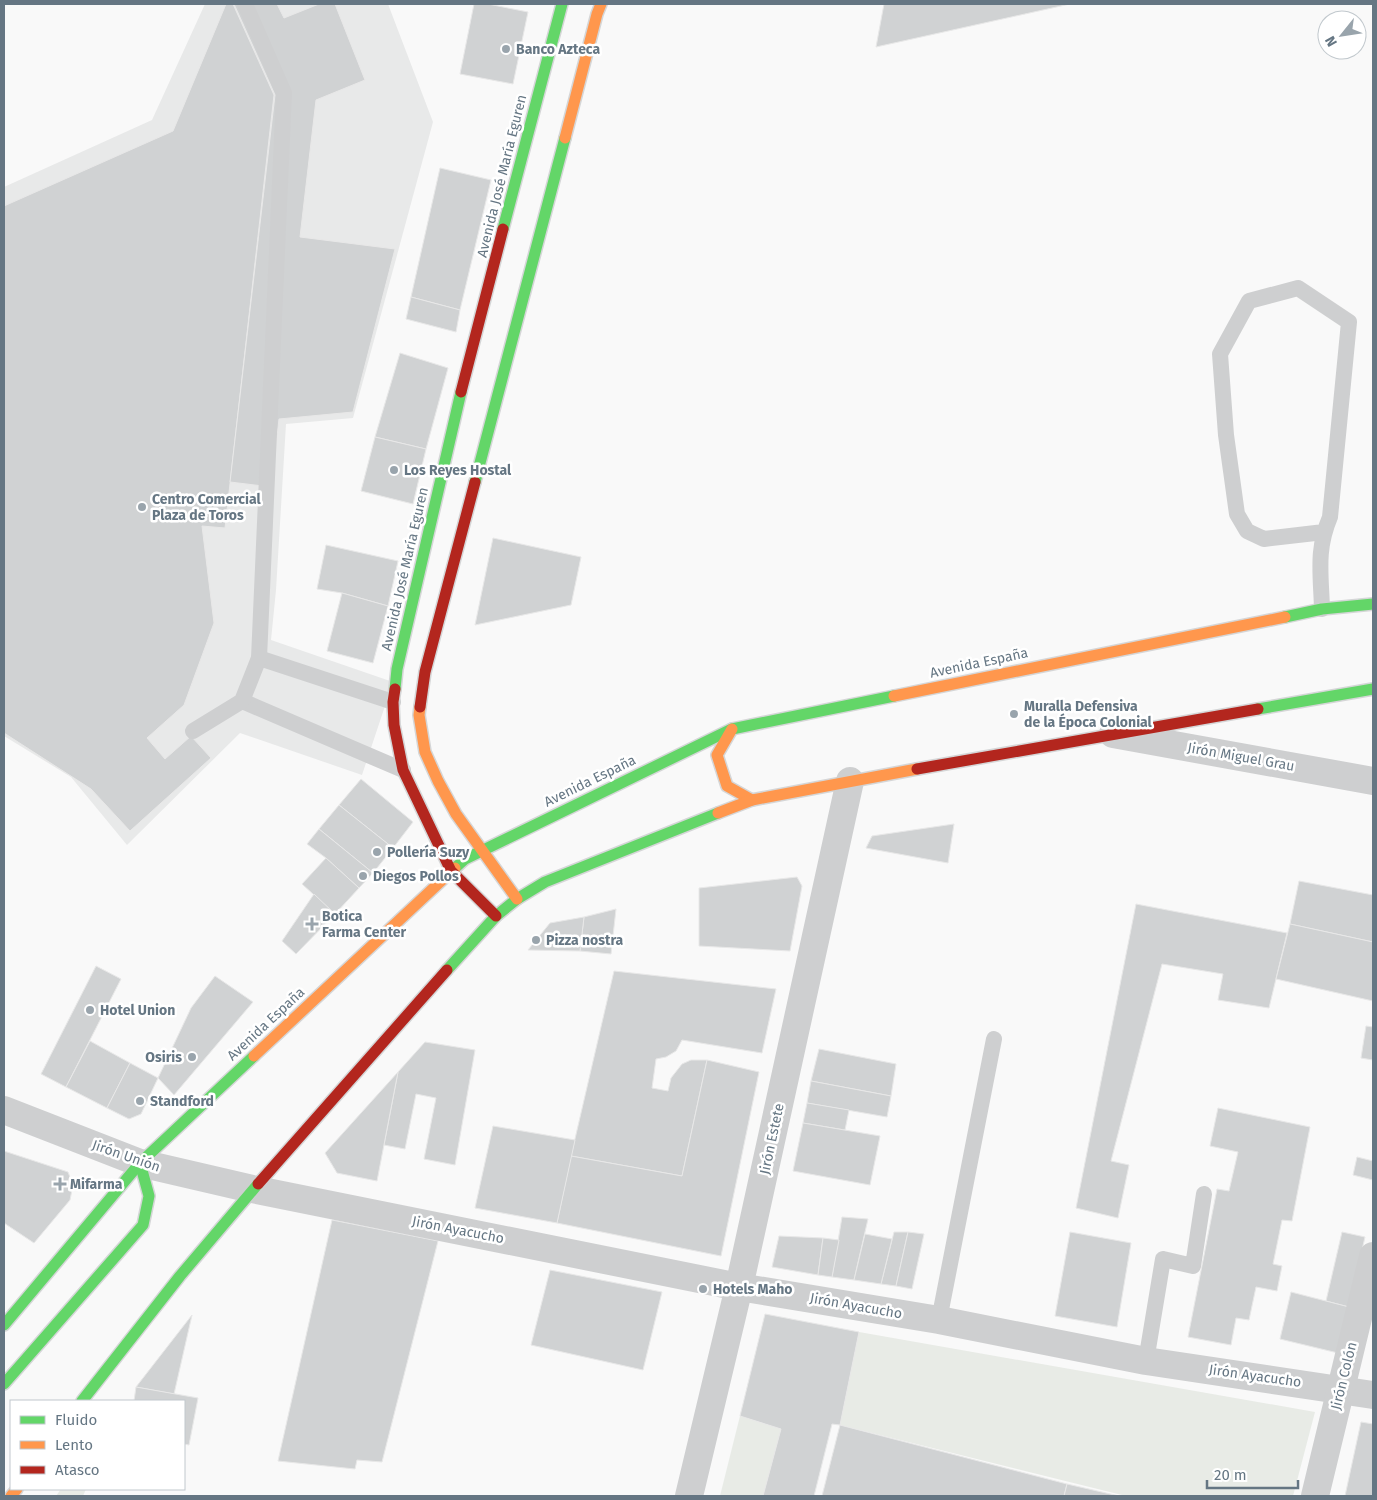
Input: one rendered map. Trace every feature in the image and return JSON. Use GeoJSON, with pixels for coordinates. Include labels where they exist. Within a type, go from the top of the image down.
{"type":"FeatureCollection","features":[{"type":"Feature","properties":{"kind":"main road","name":"Avenida José María Eguren"},"geometry":{"type":"LineString","coordinates":[[496,916],[451,870],[403,770],[394,725],[393,702],[397,669],[452,426],[562,4]]}},
{"type":"Feature","properties":{"kind":"main road"},"geometry":{"type":"LineString","coordinates":[[517,899],[456,814],[438,781],[425,752],[419,715],[425,672],[594,24],[601,4]]}},
{"type":"Feature","properties":{"kind":"main road","name":"Avenida España"},"geometry":{"type":"LineString","coordinates":[[4,1325],[140,1163],[451,870],[481,851],[732,729],[1322,608],[1373,604]]}},
{"type":"Feature","properties":{"kind":"main road"},"geometry":{"type":"LineString","coordinates":[[83,1400],[252,1189],[496,916],[517,899],[545,882],[752,800],[1109,734],[1373,690]]}},
{"type":"Feature","properties":{"kind":"main road"},"geometry":{"type":"LineString","coordinates":[[732,729],[717,755],[727,786],[752,800]]}},
{"type":"Feature","properties":{"kind":"main road"},"geometry":{"type":"LineString","coordinates":[[4,1384],[143,1225],[149,1196],[140,1163]]}},
{"type":"Feature","properties":{"kind":"street","name":"Jirón Miguel Grau"},"geometry":{"type":"LineString","coordinates":[[1109,734],[1373,781]]}},
{"type":"Feature","properties":{"kind":"street","name":"Jirón Estete"},"geometry":{"type":"LineString","coordinates":[[688,1496],[739,1287],[850,781]]}},
{"type":"Feature","properties":{"kind":"street","name":"Jirón Unión"},"geometry":{"type":"LineString","coordinates":[[4,1110],[140,1163],[252,1189]]}},
{"type":"Feature","properties":{"kind":"street","name":"Jirón Ayacucho"},"geometry":{"type":"LineString","coordinates":[[252,1189],[739,1287],[939,1320],[1146,1361],[1373,1394]]}},
{"type":"Feature","properties":{"kind":"street","name":"Jirón Colón"},"geometry":{"type":"LineString","coordinates":[[1315,1496],[1373,1256]]}},
{"type":"Feature","properties":{"kind":"lane"},"geometry":{"type":"LineString","coordinates":[[194,731],[242,701],[259,658],[284,93],[245,4]]}},
{"type":"Feature","properties":{"kind":"lane"},"geometry":{"type":"LineString","coordinates":[[1322,608],[1320,557],[1324,532],[1330,517],[1349,322],[1298,288],[1249,301],[1220,354],[1226,435],[1237,514],[1247,532],[1264,539],[1324,532]]}},
{"type":"Feature","properties":{"kind":"lane"},"geometry":{"type":"LineString","coordinates":[[259,658],[393,702]]}},
{"type":"Feature","properties":{"kind":"lane"},"geometry":{"type":"LineString","coordinates":[[242,701],[403,770]]}},
{"type":"Feature","properties":{"kind":"lane"},"geometry":{"type":"LineString","coordinates":[[939,1320],[994,1039]]}},
{"type":"Feature","properties":{"kind":"lane"},"geometry":{"type":"LineString","coordinates":[[1146,1361],[1163,1259],[1193,1266],[1204,1194]]}},
{"type":"Feature","properties":{"kind":"shaded area","name":"Centro Comercial Plaza de Toros"},"geometry":{"type":"Polygon","coordinates":[[[205,4],[388,4],[433,122],[353,418],[286,424],[276,590],[271,640],[393,682],[362,775],[240,733],[127,845],[71,777],[4,736],[4,187],[152,120],[205,4]]]}},
{"type":"Feature","properties":{"kind":"shaded area"},"geometry":{"type":"Polygon","coordinates":[[[859,1332],[1315,1412],[1293,1496],[1126,1496],[840,1425],[859,1332]]]}},
{"type":"Feature","properties":{"kind":"shaded area"},"geometry":{"type":"Polygon","coordinates":[[[740,1416],[781,1429],[763,1496],[720,1496],[740,1416]]]}},
{"type":"Feature","properties":{"kind":"shaded area"},"geometry":{"type":"Polygon","coordinates":[[[60,1490],[86,1490],[83,1496],[56,1496],[60,1490]]]}},
{"type":"Feature","properties":{"kind":"building"},"geometry":{"type":"Polygon","coordinates":[[[226,4],[233,4],[274,95],[225,528],[202,526],[214,623],[184,705],[147,738],[165,759],[191,736],[211,758],[130,831],[91,789],[4,733],[4,206],[173,131],[226,4]]]}},
{"type":"Feature","properties":{"kind":"building"},"geometry":{"type":"Polygon","coordinates":[[[234,4],[277,4],[284,18],[319,4],[335,4],[365,80],[316,100],[300,237],[395,249],[353,412],[279,419],[271,487],[230,482],[275,95],[234,4]]]}},
{"type":"Feature","properties":{"kind":"building"},"geometry":{"type":"Polygon","coordinates":[[[474,4],[488,4],[528,12],[513,84],[460,74],[474,4]]]}},
{"type":"Feature","properties":{"kind":"building"},"geometry":{"type":"Polygon","coordinates":[[[884,4],[1070,4],[876,47],[884,4]]]}},
{"type":"Feature","properties":{"kind":"building"},"geometry":{"type":"Polygon","coordinates":[[[440,168],[491,180],[460,310],[411,297],[440,168]]]}},
{"type":"Feature","properties":{"kind":"building"},"geometry":{"type":"Polygon","coordinates":[[[411,297],[460,310],[456,332],[406,319],[411,297]]]}},
{"type":"Feature","properties":{"kind":"building"},"geometry":{"type":"Polygon","coordinates":[[[400,353],[448,368],[426,449],[375,437],[400,353]]]}},
{"type":"Feature","properties":{"kind":"building","name":"Los Reyes Hostal"},"geometry":{"type":"Polygon","coordinates":[[[375,437],[426,449],[413,504],[361,491],[375,437]]]}},
{"type":"Feature","properties":{"kind":"building"},"geometry":{"type":"Polygon","coordinates":[[[493,538],[581,557],[571,605],[475,625],[493,538]]]}},
{"type":"Feature","properties":{"kind":"building"},"geometry":{"type":"Polygon","coordinates":[[[326,545],[398,561],[388,606],[342,593],[317,589],[326,545]]]}},
{"type":"Feature","properties":{"kind":"building"},"geometry":{"type":"Polygon","coordinates":[[[342,593],[388,606],[373,663],[327,651],[342,593]]]}},
{"type":"Feature","properties":{"kind":"building"},"geometry":{"type":"Polygon","coordinates":[[[361,779],[413,822],[393,848],[339,805],[361,779]]]}},
{"type":"Feature","properties":{"kind":"building"},"geometry":{"type":"Polygon","coordinates":[[[339,805],[393,848],[373,873],[319,829],[339,805]]]}},
{"type":"Feature","properties":{"kind":"building"},"geometry":{"type":"Polygon","coordinates":[[[954,824],[948,863],[866,848],[872,836],[954,824]]]}},
{"type":"Feature","properties":{"kind":"building"},"geometry":{"type":"Polygon","coordinates":[[[319,829],[373,873],[359,888],[326,858],[307,844],[319,829]]]}},
{"type":"Feature","properties":{"kind":"building"},"geometry":{"type":"Polygon","coordinates":[[[326,858],[359,888],[335,914],[302,884],[326,858]]]}},
{"type":"Feature","properties":{"kind":"building"},"geometry":{"type":"Polygon","coordinates":[[[797,877],[802,886],[790,951],[699,946],[699,888],[797,877]]]}},
{"type":"Feature","properties":{"kind":"building"},"geometry":{"type":"Polygon","coordinates":[[[1299,881],[1373,895],[1373,942],[1290,924],[1299,881]]]}},
{"type":"Feature","properties":{"kind":"building"},"geometry":{"type":"Polygon","coordinates":[[[314,894],[335,914],[296,954],[282,941],[314,894]]]}},
{"type":"Feature","properties":{"kind":"building"},"geometry":{"type":"Polygon","coordinates":[[[1136,904],[1287,933],[1269,1008],[1218,1000],[1223,974],[1162,964],[1111,1161],[1129,1165],[1118,1218],[1076,1208],[1136,904]]]}},
{"type":"Feature","properties":{"kind":"building"},"geometry":{"type":"Polygon","coordinates":[[[616,909],[611,954],[580,951],[584,917],[616,909]]]}},
{"type":"Feature","properties":{"kind":"building"},"geometry":{"type":"Polygon","coordinates":[[[584,917],[580,951],[528,950],[550,923],[584,917]]]}},
{"type":"Feature","properties":{"kind":"building"},"geometry":{"type":"Polygon","coordinates":[[[1290,924],[1373,942],[1373,1001],[1276,979],[1290,924]]]}},
{"type":"Feature","properties":{"kind":"building","name":"Hotel Union"},"geometry":{"type":"Polygon","coordinates":[[[96,966],[121,979],[66,1087],[41,1074],[96,966]]]}},
{"type":"Feature","properties":{"kind":"building"},"geometry":{"type":"Polygon","coordinates":[[[614,971],[776,989],[762,1053],[682,1040],[676,1051],[666,1057],[656,1059],[652,1088],[668,1091],[671,1078],[682,1064],[691,1060],[707,1060],[682,1176],[571,1156],[614,971]]]}},
{"type":"Feature","properties":{"kind":"building"},"geometry":{"type":"Polygon","coordinates":[[[215,976],[253,1002],[174,1095],[158,1078],[191,1008],[215,976]]]}},
{"type":"Feature","properties":{"kind":"building"},"geometry":{"type":"Polygon","coordinates":[[[1366,1026],[1373,1027],[1373,1060],[1361,1058],[1366,1026]]]}},
{"type":"Feature","properties":{"kind":"building"},"geometry":{"type":"Polygon","coordinates":[[[90,1041],[130,1063],[107,1108],[66,1087],[90,1041]]]}},
{"type":"Feature","properties":{"kind":"building"},"geometry":{"type":"Polygon","coordinates":[[[425,1042],[475,1050],[455,1165],[424,1159],[436,1098],[416,1094],[405,1149],[384,1145],[398,1072],[425,1042]]]}},
{"type":"Feature","properties":{"kind":"building"},"geometry":{"type":"Polygon","coordinates":[[[819,1049],[896,1064],[891,1096],[811,1081],[819,1049]]]}},
{"type":"Feature","properties":{"kind":"building"},"geometry":{"type":"Polygon","coordinates":[[[707,1060],[759,1072],[721,1256],[557,1223],[571,1156],[682,1176],[707,1060]]]}},
{"type":"Feature","properties":{"kind":"building"},"geometry":{"type":"Polygon","coordinates":[[[130,1063],[158,1078],[141,1114],[129,1119],[107,1108],[130,1063]]]}},
{"type":"Feature","properties":{"kind":"building"},"geometry":{"type":"Polygon","coordinates":[[[398,1072],[377,1181],[337,1173],[325,1153],[398,1072]]]}},
{"type":"Feature","properties":{"kind":"building"},"geometry":{"type":"Polygon","coordinates":[[[811,1081],[891,1096],[887,1117],[807,1103],[811,1081]]]}},
{"type":"Feature","properties":{"kind":"building"},"geometry":{"type":"Polygon","coordinates":[[[807,1103],[849,1110],[845,1130],[803,1123],[807,1103]]]}},
{"type":"Feature","properties":{"kind":"building"},"geometry":{"type":"Polygon","coordinates":[[[1218,1108],[1310,1127],[1292,1221],[1282,1220],[1273,1264],[1282,1266],[1277,1291],[1256,1287],[1249,1320],[1236,1318],[1231,1345],[1188,1337],[1217,1189],[1229,1191],[1238,1152],[1210,1146],[1218,1108]]]}},
{"type":"Feature","properties":{"kind":"building"},"geometry":{"type":"Polygon","coordinates":[[[803,1123],[880,1136],[870,1185],[793,1171],[803,1123]]]}},
{"type":"Feature","properties":{"kind":"building"},"geometry":{"type":"Polygon","coordinates":[[[493,1126],[575,1140],[557,1223],[475,1208],[493,1126]]]}},
{"type":"Feature","properties":{"kind":"building"},"geometry":{"type":"Polygon","coordinates":[[[4,1151],[68,1172],[73,1185],[70,1200],[34,1243],[4,1223],[4,1151]]]}},
{"type":"Feature","properties":{"kind":"building"},"geometry":{"type":"Polygon","coordinates":[[[1357,1157],[1373,1161],[1373,1180],[1353,1175],[1357,1157]]]}},
{"type":"Feature","properties":{"kind":"building"},"geometry":{"type":"Polygon","coordinates":[[[842,1217],[868,1219],[854,1280],[832,1277],[842,1217]]]}},
{"type":"Feature","properties":{"kind":"building"},"geometry":{"type":"Polygon","coordinates":[[[332,1220],[438,1241],[382,1462],[357,1460],[355,1469],[278,1461],[332,1220]]]}},
{"type":"Feature","properties":{"kind":"building"},"geometry":{"type":"Polygon","coordinates":[[[894,1232],[908,1232],[896,1286],[881,1284],[894,1232]]]}},
{"type":"Feature","properties":{"kind":"building"},"geometry":{"type":"Polygon","coordinates":[[[908,1232],[924,1234],[912,1289],[896,1286],[908,1232]]]}},
{"type":"Feature","properties":{"kind":"building"},"geometry":{"type":"Polygon","coordinates":[[[1070,1232],[1131,1243],[1117,1327],[1055,1316],[1070,1232]]]}},
{"type":"Feature","properties":{"kind":"building"},"geometry":{"type":"Polygon","coordinates":[[[1342,1232],[1365,1237],[1349,1307],[1326,1301],[1342,1232]]]}},
{"type":"Feature","properties":{"kind":"building"},"geometry":{"type":"Polygon","coordinates":[[[865,1234],[892,1239],[881,1284],[854,1280],[865,1234]]]}},
{"type":"Feature","properties":{"kind":"building"},"geometry":{"type":"Polygon","coordinates":[[[779,1236],[823,1238],[818,1275],[772,1267],[779,1236]]]}},
{"type":"Feature","properties":{"kind":"building"},"geometry":{"type":"Polygon","coordinates":[[[823,1238],[839,1240],[832,1277],[818,1275],[823,1238]]]}},
{"type":"Feature","properties":{"kind":"building"},"geometry":{"type":"Polygon","coordinates":[[[550,1270],[662,1292],[643,1370],[531,1345],[550,1270]]]}},
{"type":"Feature","properties":{"kind":"building"},"geometry":{"type":"Polygon","coordinates":[[[1291,1292],[1349,1307],[1338,1353],[1280,1339],[1291,1292]]]}},
{"type":"Feature","properties":{"kind":"building"},"geometry":{"type":"Polygon","coordinates":[[[765,1314],[859,1332],[840,1425],[832,1424],[814,1496],[763,1496],[781,1429],[740,1416],[765,1314]]]}},
{"type":"Feature","properties":{"kind":"building"},"geometry":{"type":"Polygon","coordinates":[[[192,1315],[174,1394],[136,1387],[192,1315]]]}},
{"type":"Feature","properties":{"kind":"building"},"geometry":{"type":"Polygon","coordinates":[[[136,1387],[198,1398],[189,1445],[185,1444],[185,1400],[134,1400],[136,1387]]]}},
{"type":"Feature","properties":{"kind":"building"},"geometry":{"type":"Polygon","coordinates":[[[1361,1422],[1373,1424],[1373,1496],[1345,1496],[1361,1422]]]}},
{"type":"Feature","properties":{"kind":"building"},"geometry":{"type":"Polygon","coordinates":[[[840,1425],[1067,1484],[1064,1496],[822,1496],[840,1425]]]}},
{"type":"Feature","properties":{"kind":"building"},"geometry":{"type":"Polygon","coordinates":[[[1067,1484],[1119,1496],[1064,1496],[1067,1484]]]}},
{"type":"Feature","properties":{"kind":"traffic: fast"},"geometry":{"type":"LineString","coordinates":[[503,229],[562,4]]}},
{"type":"Feature","properties":{"kind":"traffic: fast"},"geometry":{"type":"LineString","coordinates":[[475,482],[565,138]]}},
{"type":"Feature","properties":{"kind":"traffic: fast"},"geometry":{"type":"LineString","coordinates":[[395,689],[397,669],[461,392]]}},
{"type":"Feature","properties":{"kind":"traffic: fast"},"geometry":{"type":"LineString","coordinates":[[1285,617],[1322,609],[1373,604]]}},
{"type":"Feature","properties":{"kind":"traffic: fast"},"geometry":{"type":"LineString","coordinates":[[1258,709],[1373,689]]}},
{"type":"Feature","properties":{"kind":"traffic: fast"},"geometry":{"type":"LineString","coordinates":[[455,868],[465,859],[732,729],[894,696]]}},
{"type":"Feature","properties":{"kind":"traffic: fast"},"geometry":{"type":"LineString","coordinates":[[447,970],[496,916],[517,899],[545,882],[718,813]]}},
{"type":"Feature","properties":{"kind":"traffic: fast"},"geometry":{"type":"LineString","coordinates":[[4,1325],[140,1163],[254,1056]]}},
{"type":"Feature","properties":{"kind":"traffic: fast"},"geometry":{"type":"LineString","coordinates":[[4,1384],[143,1225],[149,1196],[140,1163]]}},
{"type":"Feature","properties":{"kind":"traffic: fast"},"geometry":{"type":"LineString","coordinates":[[83,1400],[180,1276],[258,1184]]}},
{"type":"Feature","properties":{"kind":"traffic: slow"},"geometry":{"type":"LineString","coordinates":[[565,138],[601,4]]}},
{"type":"Feature","properties":{"kind":"traffic: slow"},"geometry":{"type":"LineString","coordinates":[[894,696],[1285,617]]}},
{"type":"Feature","properties":{"kind":"traffic: slow"},"geometry":{"type":"LineString","coordinates":[[420,707],[419,715],[425,752],[438,781],[456,814],[517,899]]}},
{"type":"Feature","properties":{"kind":"traffic: slow"},"geometry":{"type":"LineString","coordinates":[[732,729],[717,755],[727,786],[752,800]]}},
{"type":"Feature","properties":{"kind":"traffic: slow"},"geometry":{"type":"LineString","coordinates":[[718,813],[752,800],[917,769]]}},
{"type":"Feature","properties":{"kind":"traffic: slow"},"geometry":{"type":"LineString","coordinates":[[254,1056],[455,868]]}},
{"type":"Feature","properties":{"kind":"traffic: slow"},"geometry":{"type":"LineString","coordinates":[[11,1496],[16,1490]]}},
{"type":"Feature","properties":{"kind":"traffic: jam"},"geometry":{"type":"LineString","coordinates":[[461,392],[503,229]]}},
{"type":"Feature","properties":{"kind":"traffic: jam"},"geometry":{"type":"LineString","coordinates":[[420,707],[425,672],[475,482]]}},
{"type":"Feature","properties":{"kind":"traffic: jam"},"geometry":{"type":"LineString","coordinates":[[395,689],[393,702],[394,725],[403,770],[451,871],[496,916]]}},
{"type":"Feature","properties":{"kind":"traffic: jam"},"geometry":{"type":"LineString","coordinates":[[917,769],[1258,709]]}},
{"type":"Feature","properties":{"kind":"traffic: jam"},"geometry":{"type":"LineString","coordinates":[[258,1184],[447,970]]}},
{"type":"Feature","properties":{"kind":"place","name":"Banco Azteca"},"geometry":{"type":"Point","coordinates":[506,49]}},
{"type":"Feature","properties":{"kind":"place","name":"Los Reyes Hostal"},"geometry":{"type":"Point","coordinates":[394,470]}},
{"type":"Feature","properties":{"kind":"place","name":"Centro Comercial Plaza de Toros"},"geometry":{"type":"Point","coordinates":[142,507]}},
{"type":"Feature","properties":{"kind":"place","name":"Muralla Defensiva de la Época Colonial"},"geometry":{"type":"Point","coordinates":[1014,714]}},
{"type":"Feature","properties":{"kind":"place","name":"Pollería Suzy"},"geometry":{"type":"Point","coordinates":[377,852]}},
{"type":"Feature","properties":{"kind":"place","name":"Diegos Pollos"},"geometry":{"type":"Point","coordinates":[363,876]}},
{"type":"Feature","properties":{"kind":"place","name":"Botica Farma Center"},"geometry":{"type":"Point","coordinates":[312,924]}},
{"type":"Feature","properties":{"kind":"place","name":"Pizza nostra"},"geometry":{"type":"Point","coordinates":[536,940]}},
{"type":"Feature","properties":{"kind":"place","name":"Hotel Union"},"geometry":{"type":"Point","coordinates":[90,1010]}},
{"type":"Feature","properties":{"kind":"place","name":"Osiris"},"geometry":{"type":"Point","coordinates":[192,1057]}},
{"type":"Feature","properties":{"kind":"place","name":"Standford"},"geometry":{"type":"Point","coordinates":[140,1101]}},
{"type":"Feature","properties":{"kind":"place","name":"Mifarma"},"geometry":{"type":"Point","coordinates":[60,1184]}},
{"type":"Feature","properties":{"kind":"place","name":"Hotels Maho"},"geometry":{"type":"Point","coordinates":[703,1289]}}]}
